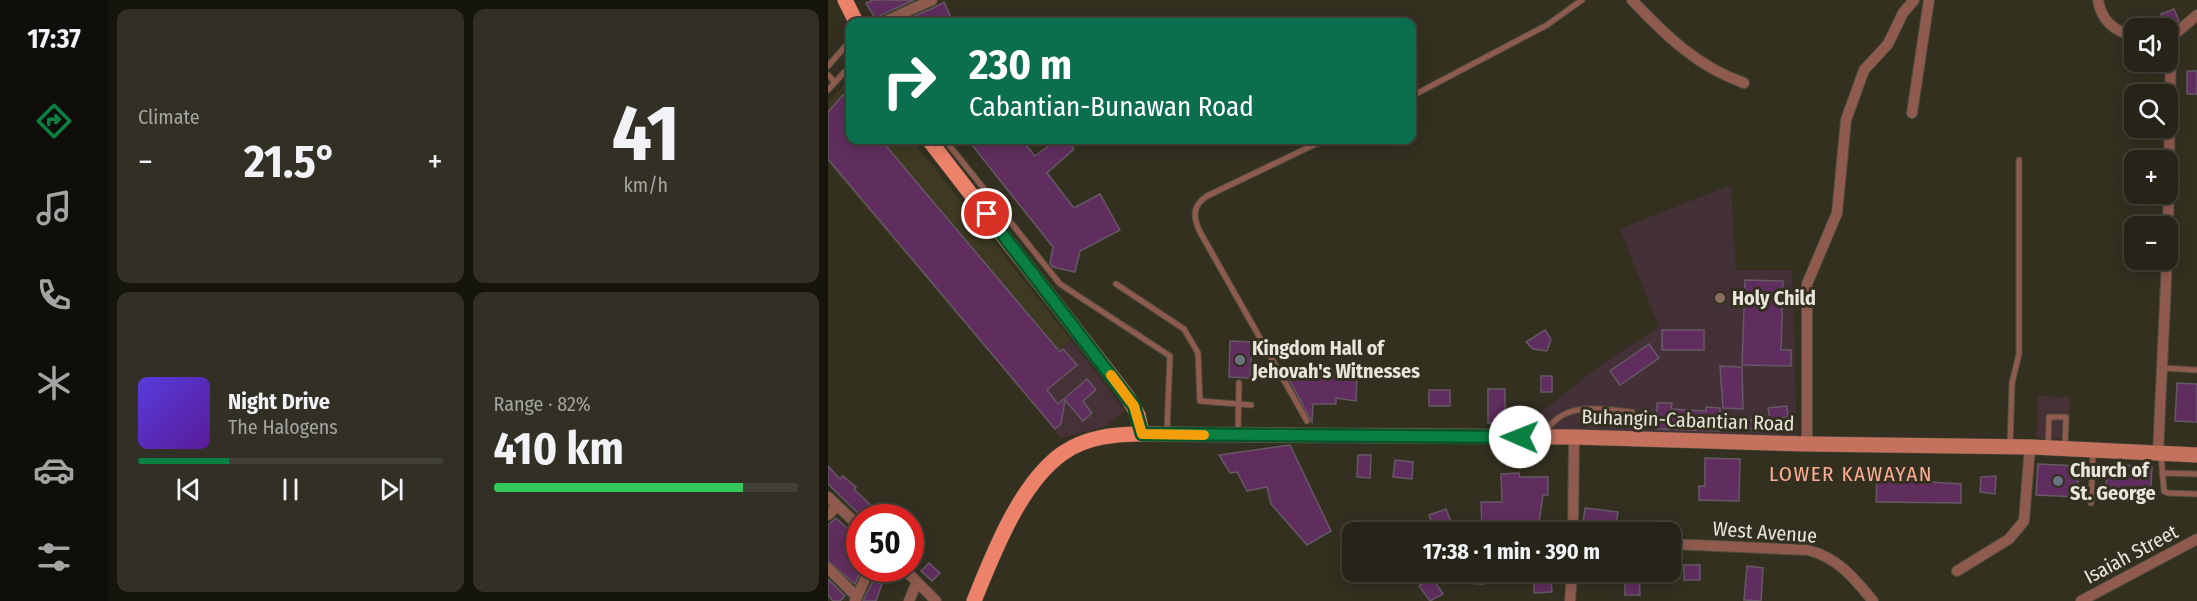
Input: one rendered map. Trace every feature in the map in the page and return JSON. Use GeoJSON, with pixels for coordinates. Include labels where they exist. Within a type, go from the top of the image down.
{"type":"FeatureCollection","features":[{"type":"Feature","properties":{"kind":"main road"},"geometry":{"type":"LineString","coordinates":[[845,0],[854,18]]}},
{"type":"Feature","properties":{"kind":"main road"},"geometry":{"type":"LineString","coordinates":[[931,144],[1127,396],[1138,415],[1142,434],[1116,435],[1090,440],[1063,453],[1052,462],[1030,489],[1001,537],[974,601]]}},
{"type":"Feature","properties":{"kind":"main road","name":"Buhangin-Cabantian Road"},"geometry":{"type":"LineString","coordinates":[[1142,434],[1574,437],[1807,444],[2030,447],[2197,455]]}},
{"type":"Feature","properties":{"kind":"street"},"geometry":{"type":"LineString","coordinates":[[893,18],[932,0]]}},
{"type":"Feature","properties":{"kind":"street"},"geometry":{"type":"LineString","coordinates":[[1632,0],[1685,51],[1716,71],[1744,83]]}},
{"type":"Feature","properties":{"kind":"street"},"geometry":{"type":"LineString","coordinates":[[1807,444],[1807,284],[1838,213],[1846,120],[1864,70],[1888,44],[1903,13],[1914,0]]}},
{"type":"Feature","properties":{"kind":"street"},"geometry":{"type":"LineString","coordinates":[[1912,113],[1929,0]]}},
{"type":"Feature","properties":{"kind":"street"},"geometry":{"type":"LineString","coordinates":[[2098,0],[2102,14],[2109,23],[2116,30],[2124,33]]}},
{"type":"Feature","properties":{"kind":"street"},"geometry":{"type":"LineString","coordinates":[[2178,31],[2197,15]]}},
{"type":"Feature","properties":{"kind":"street"},"geometry":{"type":"LineString","coordinates":[[2168,216],[2169,72]]}},
{"type":"Feature","properties":{"kind":"street"},"geometry":{"type":"LineString","coordinates":[[2160,454],[2167,270]]}},
{"type":"Feature","properties":{"kind":"street"},"geometry":{"type":"LineString","coordinates":[[1573,522],[1574,437]]}},
{"type":"Feature","properties":{"kind":"street"},"geometry":{"type":"LineString","coordinates":[[1957,571],[2009,539],[2024,521],[2030,447]]}},
{"type":"Feature","properties":{"kind":"street"},"geometry":{"type":"LineString","coordinates":[[828,497],[846,514]]}},
{"type":"Feature","properties":{"kind":"street"},"geometry":{"type":"LineString","coordinates":[[828,516],[837,506]]}},
{"type":"Feature","properties":{"kind":"street","name":"Isaiah Street"},"geometry":{"type":"LineString","coordinates":[[2081,601],[2197,539]]}},
{"type":"Feature","properties":{"kind":"street","name":"West Avenue"},"geometry":{"type":"LineString","coordinates":[[1681,544],[1808,550],[1824,555],[1851,575],[1873,601]]}},
{"type":"Feature","properties":{"kind":"street"},"geometry":{"type":"LineString","coordinates":[[828,568],[856,599],[864,582]]}},
{"type":"Feature","properties":{"kind":"street"},"geometry":{"type":"LineString","coordinates":[[909,601],[917,582],[936,601]]}},
{"type":"Feature","properties":{"kind":"street"},"geometry":{"type":"LineString","coordinates":[[1570,601],[1571,582]]}},
{"type":"Feature","properties":{"kind":"lane"},"geometry":{"type":"LineString","coordinates":[[1416,94],[1547,26],[1579,1]]}},
{"type":"Feature","properties":{"kind":"lane"},"geometry":{"type":"LineString","coordinates":[[828,66],[846,46]]}},
{"type":"Feature","properties":{"kind":"lane"},"geometry":{"type":"LineString","coordinates":[[828,90],[846,70]]}},
{"type":"Feature","properties":{"kind":"lane"},"geometry":{"type":"LineString","coordinates":[[828,75],[835,82]]}},
{"type":"Feature","properties":{"kind":"lane"},"geometry":{"type":"LineString","coordinates":[[948,144],[1060,284],[1170,356],[1167,434]]}},
{"type":"Feature","properties":{"kind":"lane"},"geometry":{"type":"LineString","coordinates":[[1307,421],[1206,242],[1194,215],[1198,204],[1207,196],[1316,144]]}},
{"type":"Feature","properties":{"kind":"lane"},"geometry":{"type":"LineString","coordinates":[[2010,447],[2012,383],[2020,344],[2019,160]]}},
{"type":"Feature","properties":{"kind":"lane"},"geometry":{"type":"LineString","coordinates":[[1116,284],[1184,329],[1190,336],[1198,353],[1200,401],[1251,405]]}},
{"type":"Feature","properties":{"kind":"lane"},"geometry":{"type":"LineString","coordinates":[[2162,368],[2197,370]]}},
{"type":"Feature","properties":{"kind":"lane"},"geometry":{"type":"LineString","coordinates":[[1238,435],[1239,382]]}},
{"type":"Feature","properties":{"kind":"lane"},"geometry":{"type":"LineString","coordinates":[[1543,437],[1549,424],[1572,409],[1632,412]]}},
{"type":"Feature","properties":{"kind":"lane"},"geometry":{"type":"LineString","coordinates":[[2048,448],[2049,417],[2066,417],[2065,449]]}},
{"type":"Feature","properties":{"kind":"lane"},"geometry":{"type":"LineString","coordinates":[[2091,503],[2093,450]]}},
{"type":"Feature","properties":{"kind":"lane"},"geometry":{"type":"LineString","coordinates":[[2160,454],[2162,485],[2168,493],[2197,494]]}},
{"type":"Feature","properties":{"kind":"lane"},"geometry":{"type":"LineString","coordinates":[[2162,473],[2197,474]]}},
{"type":"Feature","properties":{"kind":"shaded area"},"geometry":{"type":"Polygon","coordinates":[[[846,83],[846,144],[915,144],[1071,340],[1017,385],[828,163],[828,103],[846,83]]]}},
{"type":"Feature","properties":{"kind":"shaded area","name":"Holy Child"},"geometry":{"type":"Polygon","coordinates":[[[1731,185],[1736,270],[1792,270],[1797,436],[1520,429],[1602,364],[1659,327],[1620,229],[1731,185]]]}},
{"type":"Feature","properties":{"kind":"shaded area"},"geometry":{"type":"Polygon","coordinates":[[[1071,340],[1125,411],[1104,427],[1061,438],[1017,385],[1071,340]]]}},
{"type":"Feature","properties":{"kind":"shaded area"},"geometry":{"type":"Polygon","coordinates":[[[2038,396],[2070,397],[2069,439],[2036,438],[2038,396]]]}},
{"type":"Feature","properties":{"kind":"building"},"geometry":{"type":"Polygon","coordinates":[[[873,0],[914,0],[879,18],[875,18],[866,3],[873,0]]]}},
{"type":"Feature","properties":{"kind":"building"},"geometry":{"type":"Polygon","coordinates":[[[944,2],[951,18],[910,18],[944,2]]]}},
{"type":"Feature","properties":{"kind":"building"},"geometry":{"type":"Polygon","coordinates":[[[2174,9],[2178,18],[2162,18],[2161,14],[2174,9]]]}},
{"type":"Feature","properties":{"kind":"building"},"geometry":{"type":"Polygon","coordinates":[[[2187,71],[2197,71],[2197,94],[2187,94],[2187,71]]]}},
{"type":"Feature","properties":{"kind":"building"},"geometry":{"type":"Polygon","coordinates":[[[843,95],[846,99],[846,144],[884,144],[1060,352],[1063,349],[1077,365],[1047,390],[1058,404],[1087,379],[1096,390],[1083,401],[1092,413],[1083,421],[1065,400],[1061,424],[1055,429],[828,159],[828,112],[843,95]]]}},
{"type":"Feature","properties":{"kind":"building"},"geometry":{"type":"Polygon","coordinates":[[[971,144],[1025,144],[1035,156],[1050,145],[1071,144],[1074,149],[1047,173],[1074,208],[1100,194],[1120,230],[1080,251],[1075,272],[1053,267],[1050,263],[1053,247],[971,144]]]}},
{"type":"Feature","properties":{"kind":"building"},"geometry":{"type":"Polygon","coordinates":[[[1745,280],[1783,281],[1781,350],[1791,350],[1791,366],[1742,365],[1745,280]]]}},
{"type":"Feature","properties":{"kind":"building"},"geometry":{"type":"Polygon","coordinates":[[[1545,330],[1551,339],[1547,351],[1533,349],[1526,342],[1545,330]]]}},
{"type":"Feature","properties":{"kind":"building"},"geometry":{"type":"Polygon","coordinates":[[[1662,330],[1704,330],[1704,350],[1662,350],[1662,330]]]}},
{"type":"Feature","properties":{"kind":"building","name":"Kingdom Hall of Jehovah's Witnesses"},"geometry":{"type":"Polygon","coordinates":[[[1230,341],[1252,342],[1250,378],[1229,377],[1230,341]]]}},
{"type":"Feature","properties":{"kind":"building"},"geometry":{"type":"Polygon","coordinates":[[[1649,344],[1659,358],[1620,385],[1610,371],[1649,344]]]}},
{"type":"Feature","properties":{"kind":"building"},"geometry":{"type":"Polygon","coordinates":[[[1720,366],[1742,367],[1743,409],[1723,408],[1720,366]]]}},
{"type":"Feature","properties":{"kind":"building"},"geometry":{"type":"Polygon","coordinates":[[[1284,370],[1357,375],[1356,401],[1336,398],[1336,404],[1313,404],[1312,422],[1284,370]]]}},
{"type":"Feature","properties":{"kind":"building"},"geometry":{"type":"Polygon","coordinates":[[[1541,376],[1552,376],[1552,392],[1541,392],[1541,376]]]}},
{"type":"Feature","properties":{"kind":"building"},"geometry":{"type":"Polygon","coordinates":[[[2177,383],[2197,384],[2197,422],[2175,421],[2177,383]]]}},
{"type":"Feature","properties":{"kind":"building"},"geometry":{"type":"Polygon","coordinates":[[[1488,389],[1505,389],[1505,423],[1488,423],[1488,389]]]}},
{"type":"Feature","properties":{"kind":"building"},"geometry":{"type":"Polygon","coordinates":[[[1429,390],[1450,390],[1450,406],[1429,406],[1429,390]]]}},
{"type":"Feature","properties":{"kind":"building"},"geometry":{"type":"Polygon","coordinates":[[[1657,403],[1672,403],[1671,409],[1706,411],[1706,407],[1720,408],[1720,431],[1657,429],[1657,403]]]}},
{"type":"Feature","properties":{"kind":"building"},"geometry":{"type":"Polygon","coordinates":[[[1787,406],[1788,417],[1770,419],[1768,408],[1787,406]]]}},
{"type":"Feature","properties":{"kind":"building"},"geometry":{"type":"Polygon","coordinates":[[[1743,420],[1757,420],[1757,429],[1743,428],[1743,420]]]}},
{"type":"Feature","properties":{"kind":"building"},"geometry":{"type":"Polygon","coordinates":[[[1290,445],[1331,531],[1307,545],[1271,504],[1267,487],[1247,491],[1237,472],[1230,473],[1219,455],[1290,445]]]}},
{"type":"Feature","properties":{"kind":"building"},"geometry":{"type":"Polygon","coordinates":[[[1358,455],[1371,455],[1370,478],[1357,477],[1358,455]]]}},
{"type":"Feature","properties":{"kind":"building"},"geometry":{"type":"Polygon","coordinates":[[[1705,458],[1740,459],[1739,501],[1699,500],[1699,486],[1705,486],[1705,458]]]}},
{"type":"Feature","properties":{"kind":"building"},"geometry":{"type":"Polygon","coordinates":[[[1395,460],[1413,462],[1412,479],[1393,477],[1395,460]]]}},
{"type":"Feature","properties":{"kind":"building","name":"Church of St. George"},"geometry":{"type":"Polygon","coordinates":[[[2038,464],[2079,466],[2077,497],[2036,495],[2038,464]]]}},
{"type":"Feature","properties":{"kind":"building"},"geometry":{"type":"Polygon","coordinates":[[[2109,464],[2152,467],[2150,502],[2105,489],[2109,464]]]}},
{"type":"Feature","properties":{"kind":"building"},"geometry":{"type":"Polygon","coordinates":[[[828,466],[840,479],[843,476],[856,487],[854,489],[870,504],[849,504],[828,484],[828,466]]]}},
{"type":"Feature","properties":{"kind":"building"},"geometry":{"type":"Polygon","coordinates":[[[1519,473],[1520,477],[1548,477],[1548,495],[1543,495],[1539,522],[1482,522],[1481,502],[1502,502],[1501,474],[1519,473]]]}},
{"type":"Feature","properties":{"kind":"building"},"geometry":{"type":"Polygon","coordinates":[[[1877,474],[1919,474],[1918,481],[1961,484],[1961,503],[1876,502],[1877,474]]]}},
{"type":"Feature","properties":{"kind":"building"},"geometry":{"type":"Polygon","coordinates":[[[1996,476],[1995,494],[1980,492],[1981,477],[1996,476]]]}},
{"type":"Feature","properties":{"kind":"building"},"geometry":{"type":"Polygon","coordinates":[[[1585,508],[1618,512],[1616,522],[1583,522],[1585,508]]]}},
{"type":"Feature","properties":{"kind":"building"},"geometry":{"type":"Polygon","coordinates":[[[1446,509],[1451,522],[1431,522],[1429,515],[1446,509]]]}},
{"type":"Feature","properties":{"kind":"building"},"geometry":{"type":"Polygon","coordinates":[[[836,518],[846,527],[846,576],[828,561],[828,525],[836,518]]]}},
{"type":"Feature","properties":{"kind":"building"},"geometry":{"type":"Polygon","coordinates":[[[929,563],[940,573],[932,581],[924,574],[924,568],[929,563]]]}},
{"type":"Feature","properties":{"kind":"building"},"geometry":{"type":"Polygon","coordinates":[[[1684,565],[1700,565],[1700,580],[1684,580],[1684,565]]]}},
{"type":"Feature","properties":{"kind":"building"},"geometry":{"type":"Polygon","coordinates":[[[1747,566],[1763,568],[1761,601],[1744,600],[1747,566]]]}},
{"type":"Feature","properties":{"kind":"building"},"geometry":{"type":"Polygon","coordinates":[[[828,579],[845,596],[840,601],[833,601],[828,595],[828,579]]]}},
{"type":"Feature","properties":{"kind":"building"},"geometry":{"type":"Polygon","coordinates":[[[872,582],[882,584],[876,601],[863,601],[872,582]]]}},
{"type":"Feature","properties":{"kind":"building"},"geometry":{"type":"Polygon","coordinates":[[[1425,582],[1435,582],[1443,594],[1430,601],[1419,586],[1425,582]]]}},
{"type":"Feature","properties":{"kind":"building"},"geometry":{"type":"Polygon","coordinates":[[[1483,582],[1483,584],[1467,583],[1483,582]]]}},
{"type":"Feature","properties":{"kind":"building"},"geometry":{"type":"Polygon","coordinates":[[[1534,582],[1551,582],[1552,592],[1534,593],[1534,582]]]}},
{"type":"Feature","properties":{"kind":"building"},"geometry":{"type":"Polygon","coordinates":[[[1625,582],[1639,582],[1640,595],[1625,595],[1625,582]]]}},
{"type":"Feature","properties":{"kind":"slow traffic"},"geometry":{"type":"LineString","coordinates":[[1111,375],[1134,406],[1142,434],[1204,435]]}},
{"type":"Feature","properties":{"kind":"place","name":"Holy Child"},"geometry":{"type":"Point","coordinates":[1720,298]}},
{"type":"Feature","properties":{"kind":"place","name":"Kingdom Hall of Jehovah's Witnesses"},"geometry":{"type":"Point","coordinates":[1240,360]}},
{"type":"Feature","properties":{"kind":"place","name":"Church of St. George"},"geometry":{"type":"Point","coordinates":[2058,481]}},
{"type":"Feature","properties":{"kind":"district","name":"LOWER KAWAYAN"},"geometry":{"type":"Point","coordinates":[1851,474]}},
{"type":"Feature","properties":{"kind":"route"},"geometry":{"type":"LineString","coordinates":[[987,214],[1127,396],[1138,415],[1142,434],[1520,437]]}}]}
